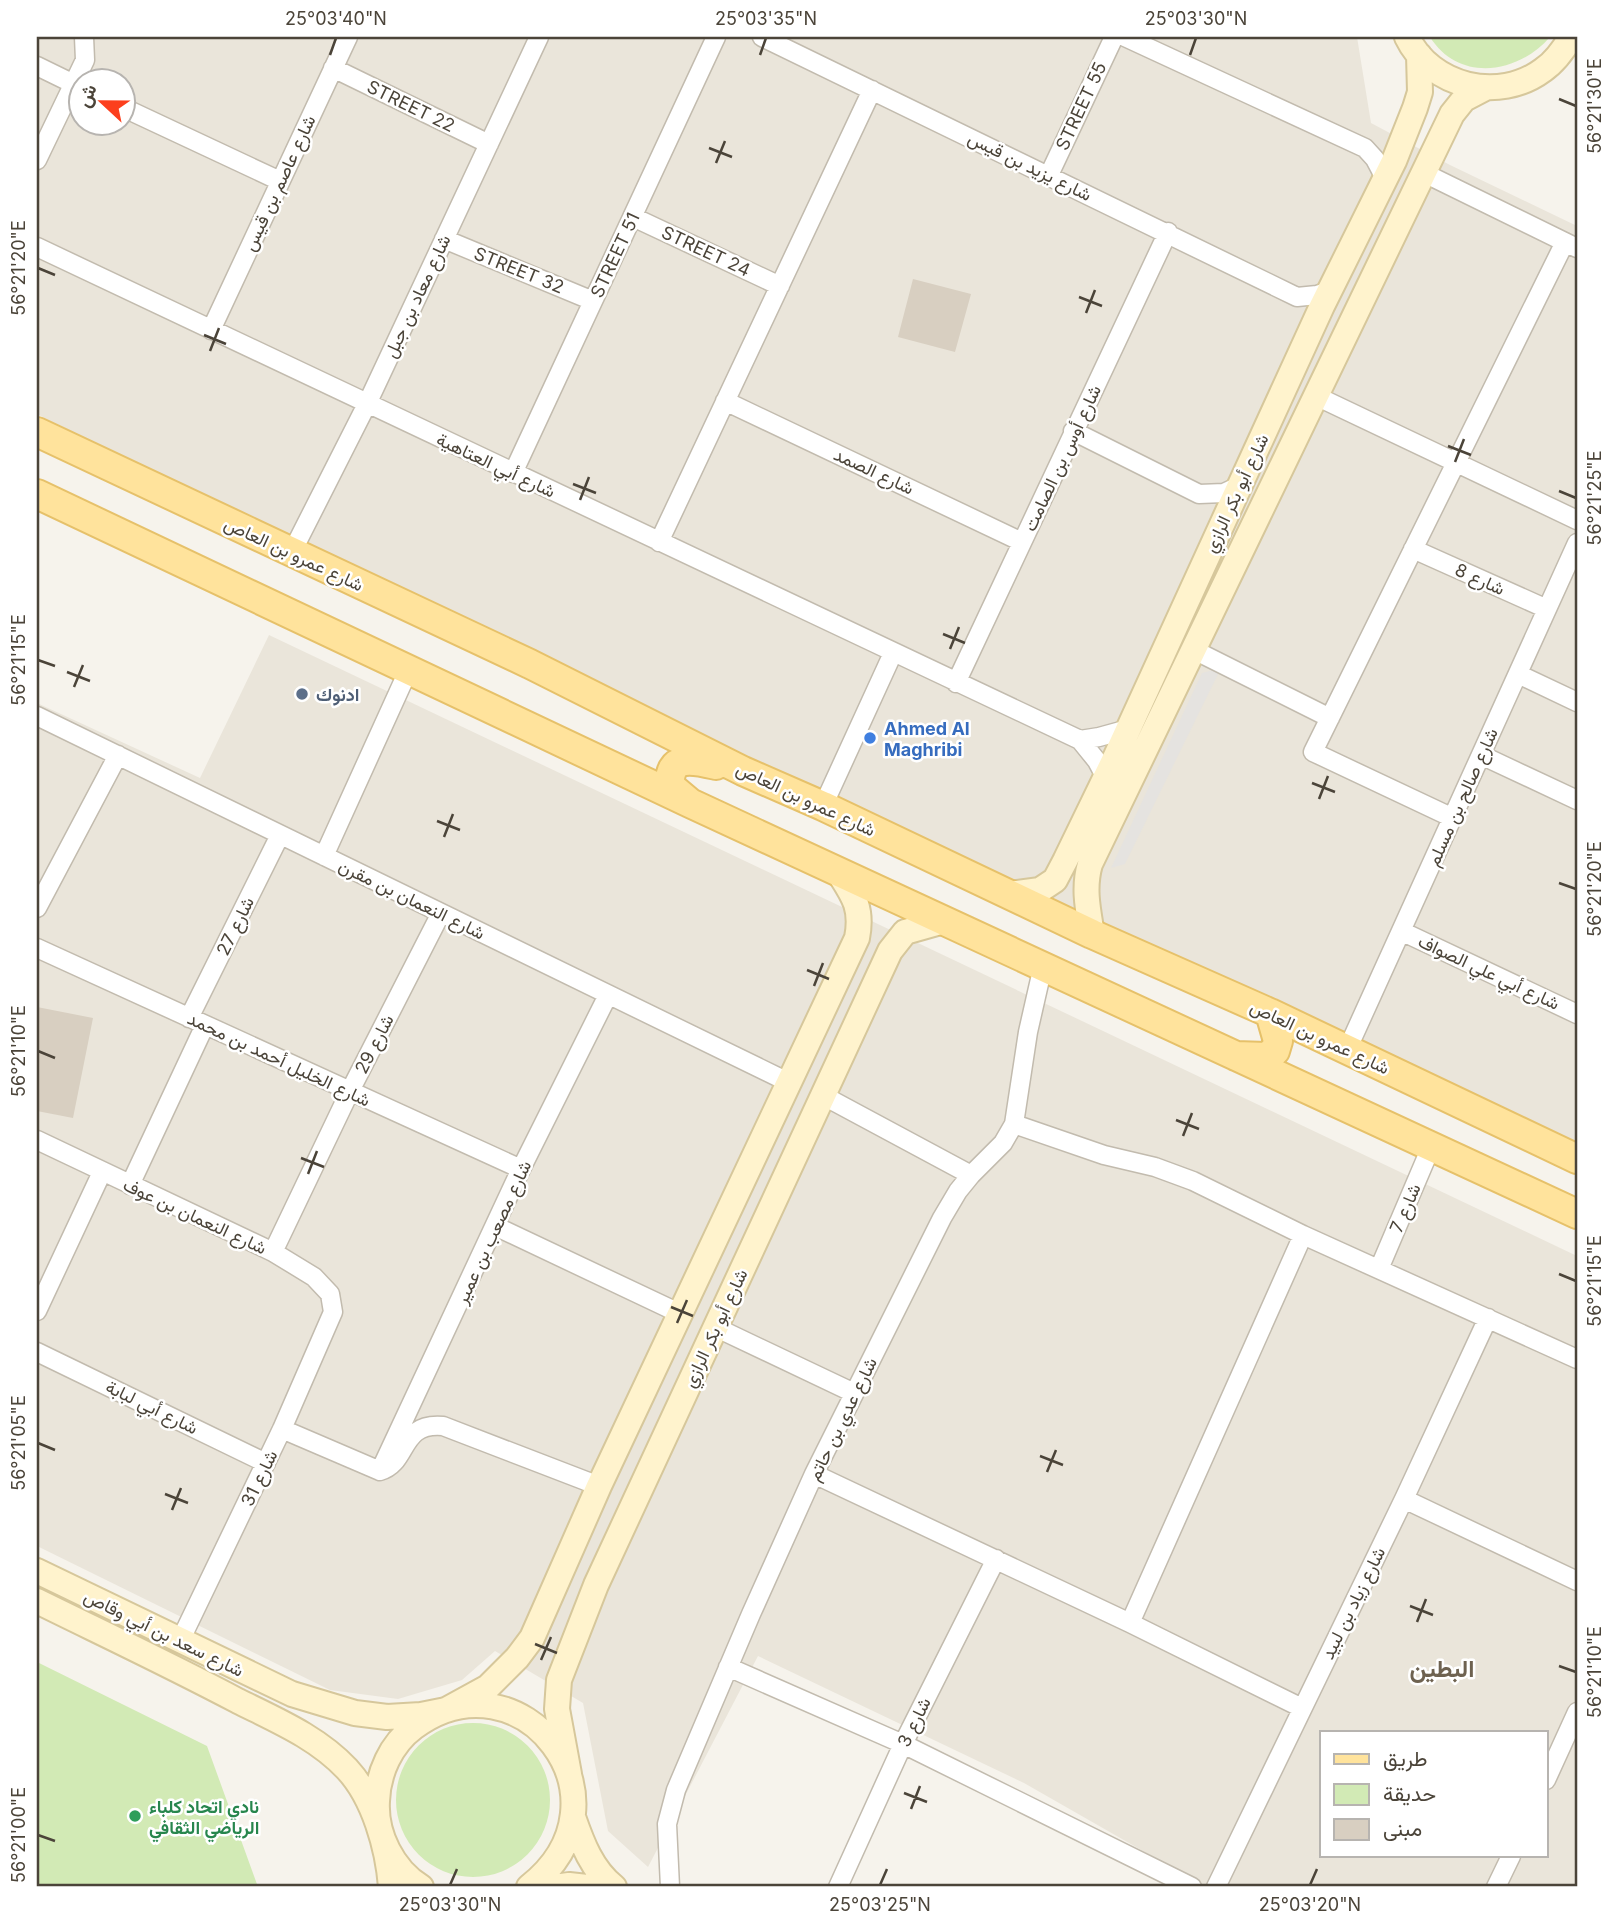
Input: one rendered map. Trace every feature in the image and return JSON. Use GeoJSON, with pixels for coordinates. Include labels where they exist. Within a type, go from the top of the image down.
{"type":"FeatureCollection","features":[{"type":"Feature","properties":{"kind":"main road","name":"شارع عمرو بن العاص"},"geometry":{"type":"LineString","coordinates":[[37,432],[291,554],[530,664],[743,771],[823,806],[1092,934],[1270,1013],[1577,1159]]}},
{"type":"Feature","properties":{"kind":"main road"},"geometry":{"type":"LineString","coordinates":[[37,494],[690,803],[1577,1214]]}},
{"type":"Feature","properties":{"kind":"main road"},"geometry":{"type":"LineString","coordinates":[[690,803],[670,786],[674,767],[682,761],[697,760],[743,771]]}},
{"type":"Feature","properties":{"kind":"main road"},"geometry":{"type":"LineString","coordinates":[[1229,1055],[1266,1057],[1275,1051],[1278,1041],[1270,1013]]}},
{"type":"Feature","properties":{"kind":"street"},"geometry":{"type":"LineString","coordinates":[[83,66],[85,37]]}},
{"type":"Feature","properties":{"kind":"street","name":"شارع عاصم بن قيس"},"geometry":{"type":"LineString","coordinates":[[211,330],[348,37]]}},
{"type":"Feature","properties":{"kind":"street","name":"شارع معاد بن جبل"},"geometry":{"type":"LineString","coordinates":[[291,554],[367,404],[539,37]]}},
{"type":"Feature","properties":{"kind":"street","name":"STREET 51"},"geometry":{"type":"LineString","coordinates":[[513,473],[716,37]]}},
{"type":"Feature","properties":{"kind":"street","name":"شارع يزيد بن قيس"},"geometry":{"type":"LineString","coordinates":[[762,37],[1297,297]]}},
{"type":"Feature","properties":{"kind":"street","name":"STREET 55"},"geometry":{"type":"LineString","coordinates":[[1049,175],[1114,37]]}},
{"type":"Feature","properties":{"kind":"street"},"geometry":{"type":"LineString","coordinates":[[1125,37],[1366,148],[1376,159],[1385,178]]}},
{"type":"Feature","properties":{"kind":"street"},"geometry":{"type":"LineString","coordinates":[[1544,70],[1562,52],[1571,37]]}},
{"type":"Feature","properties":{"kind":"street"},"geometry":{"type":"LineString","coordinates":[[1413,46],[1438,72],[1460,83],[1485,88],[1506,87],[1544,70],[1577,61]]}},
{"type":"Feature","properties":{"kind":"street","name":"شارع أبو بكر الرازي"},"geometry":{"type":"LineString","coordinates":[[1008,894],[1040,890],[1055,880],[1106,778],[1329,291],[1402,139],[1420,92],[1413,46]]}},
{"type":"Feature","properties":{"kind":"street"},"geometry":{"type":"LineString","coordinates":[[37,66],[66,80]]}},
{"type":"Feature","properties":{"kind":"street","name":"STREET 22"},"geometry":{"type":"LineString","coordinates":[[333,68],[489,144]]}},
{"type":"Feature","properties":{"kind":"street","name":"شارع أبو بكر الرازي"},"geometry":{"type":"LineString","coordinates":[[1092,934],[1086,892],[1090,864],[1452,114],[1464,99],[1485,88]]}},
{"type":"Feature","properties":{"kind":"street"},"geometry":{"type":"LineString","coordinates":[[659,542],[872,90]]}},
{"type":"Feature","properties":{"kind":"street"},"geometry":{"type":"LineString","coordinates":[[37,160],[66,106]]}},
{"type":"Feature","properties":{"kind":"street"},"geometry":{"type":"LineString","coordinates":[[136,114],[280,181]]}},
{"type":"Feature","properties":{"kind":"street"},"geometry":{"type":"LineString","coordinates":[[1366,148],[1385,147],[1402,139]]}},
{"type":"Feature","properties":{"kind":"street"},"geometry":{"type":"LineString","coordinates":[[1424,173],[1571,245],[1456,462],[1313,752],[1452,818]]}},
{"type":"Feature","properties":{"kind":"street","name":"STREET 24"},"geometry":{"type":"LineString","coordinates":[[633,216],[780,286]]}},
{"type":"Feature","properties":{"kind":"street","name":"شارع أوس بن الصامت"},"geometry":{"type":"LineString","coordinates":[[956,683],[1168,232]]}},
{"type":"Feature","properties":{"kind":"street","name":"STREET 32"},"geometry":{"type":"LineString","coordinates":[[444,239],[593,301]]}},
{"type":"Feature","properties":{"kind":"street","name":"شارع أبي العتاهية"},"geometry":{"type":"LineString","coordinates":[[37,247],[1080,740]]}},
{"type":"Feature","properties":{"kind":"street"},"geometry":{"type":"LineString","coordinates":[[1312,328],[1297,297],[1329,291]]}},
{"type":"Feature","properties":{"kind":"street"},"geometry":{"type":"LineString","coordinates":[[1316,396],[1577,520]]}},
{"type":"Feature","properties":{"kind":"street","name":"شارع الصمد"},"geometry":{"type":"LineString","coordinates":[[725,401],[1022,541]]}},
{"type":"Feature","properties":{"kind":"street"},"geometry":{"type":"LineString","coordinates":[[1073,431],[1199,494],[1221,525]]}},
{"type":"Feature","properties":{"kind":"street"},"geometry":{"type":"LineString","coordinates":[[1199,494],[1216,494],[1239,486]]}},
{"type":"Feature","properties":{"kind":"street","name":"شارع صالح بن مسلم"},"geometry":{"type":"LineString","coordinates":[[1347,1050],[1577,543]]}},
{"type":"Feature","properties":{"kind":"street","name":"شارع 8"},"geometry":{"type":"LineString","coordinates":[[1413,549],[1547,610]]}},
{"type":"Feature","properties":{"kind":"street"},"geometry":{"type":"LineString","coordinates":[[1192,649],[1330,718]]}},
{"type":"Feature","properties":{"kind":"street"},"geometry":{"type":"LineString","coordinates":[[823,806],[893,653]]}},
{"type":"Feature","properties":{"kind":"street"},"geometry":{"type":"LineString","coordinates":[[324,856],[408,671]]}},
{"type":"Feature","properties":{"kind":"street"},"geometry":{"type":"LineString","coordinates":[[1518,674],[1577,702]]}},
{"type":"Feature","properties":{"kind":"street","name":"شارع النعمان بن مقرن"},"geometry":{"type":"LineString","coordinates":[[37,716],[788,1082]]}},
{"type":"Feature","properties":{"kind":"street"},"geometry":{"type":"LineString","coordinates":[[1080,740],[1128,729]]}},
{"type":"Feature","properties":{"kind":"street"},"geometry":{"type":"LineString","coordinates":[[1080,740],[1097,761],[1106,778]]}},
{"type":"Feature","properties":{"kind":"street"},"geometry":{"type":"LineString","coordinates":[[37,908],[118,755]]}},
{"type":"Feature","properties":{"kind":"street"},"geometry":{"type":"LineString","coordinates":[[1481,755],[1577,800]]}},
{"type":"Feature","properties":{"kind":"street","name":"شارع 27"},"geometry":{"type":"LineString","coordinates":[[130,1185],[197,1021],[280,835]]}},
{"type":"Feature","properties":{"kind":"street"},"geometry":{"type":"LineString","coordinates":[[390,1887],[376,1811],[384,1768],[394,1748],[408,1731],[426,1718],[488,1687],[517,1658],[532,1638],[599,1486],[857,938],[859,910],[853,894],[836,870]]}},
{"type":"Feature","properties":{"kind":"street","name":"شارع 29"},"geometry":{"type":"LineString","coordinates":[[273,1252],[440,913]]}},
{"type":"Feature","properties":{"kind":"street","name":"شارع أبو بكر الرازي"},"geometry":{"type":"LineString","coordinates":[[573,1817],[574,1795],[557,1709],[559,1680],[596,1585],[890,951],[905,932],[944,921]]}},
{"type":"Feature","properties":{"kind":"street","name":"شارع أبي علي الصواف"},"geometry":{"type":"LineString","coordinates":[[1401,931],[1577,1014]]}},
{"type":"Feature","properties":{"kind":"street","name":"شارع الخليل أحمد بن محمد"},"geometry":{"type":"LineString","coordinates":[[37,948],[521,1169]]}},
{"type":"Feature","properties":{"kind":"street","name":"شارع عدي بن حاتم"},"geometry":{"type":"LineString","coordinates":[[670,1887],[667,1824],[676,1790],[814,1474],[942,1218],[971,1174],[1003,1143],[1014,1124],[1028,1032],[1043,966]]}},
{"type":"Feature","properties":{"kind":"street","name":"شارع مصعب بن عمير"},"geometry":{"type":"LineString","coordinates":[[380,1471],[521,1169],[608,995]]}},
{"type":"Feature","properties":{"kind":"street"},"geometry":{"type":"LineString","coordinates":[[822,1095],[971,1174]]}},
{"type":"Feature","properties":{"kind":"street"},"geometry":{"type":"LineString","coordinates":[[1014,1124],[1104,1155],[1155,1167],[1193,1181],[1303,1235],[1577,1359]]}},
{"type":"Feature","properties":{"kind":"street","name":"شارع النعمان بن عوف"},"geometry":{"type":"LineString","coordinates":[[37,1140],[273,1252],[314,1277],[330,1294],[333,1312]]}},
{"type":"Feature","properties":{"kind":"street","name":"شارع 7"},"geometry":{"type":"LineString","coordinates":[[1379,1269],[1431,1147]]}},
{"type":"Feature","properties":{"kind":"street"},"geometry":{"type":"LineString","coordinates":[[37,1311],[102,1172]]}},
{"type":"Feature","properties":{"kind":"street"},"geometry":{"type":"LineString","coordinates":[[495,1226],[681,1314]]}},
{"type":"Feature","properties":{"kind":"street"},"geometry":{"type":"LineString","coordinates":[[1130,1623],[1303,1235]]}},
{"type":"Feature","properties":{"kind":"street","name":"شارع 31"},"geometry":{"type":"LineString","coordinates":[[180,1641],[282,1429],[333,1312]]}},
{"type":"Feature","properties":{"kind":"street","name":"شارع زياد بن لبيد"},"geometry":{"type":"LineString","coordinates":[[1216,1887],[1404,1499],[1488,1318]]}},
{"type":"Feature","properties":{"kind":"street"},"geometry":{"type":"LineString","coordinates":[[715,1327],[854,1393]]}},
{"type":"Feature","properties":{"kind":"street","name":"شارع أبي لبابة"},"geometry":{"type":"LineString","coordinates":[[37,1352],[266,1463]]}},
{"type":"Feature","properties":{"kind":"street"},"geometry":{"type":"LineString","coordinates":[[282,1429],[380,1471],[391,1465],[418,1429],[430,1425],[443,1426],[599,1486]]}},
{"type":"Feature","properties":{"kind":"street"},"geometry":{"type":"LineString","coordinates":[[814,1474],[1130,1623],[1302,1708]]}},
{"type":"Feature","properties":{"kind":"street"},"geometry":{"type":"LineString","coordinates":[[1404,1499],[1577,1581]]}},
{"type":"Feature","properties":{"kind":"street","name":"شارع 3"},"geometry":{"type":"LineString","coordinates":[[838,1887],[903,1744],[996,1559]]}},
{"type":"Feature","properties":{"kind":"street","name":"شارع سعد بن أبي وقاص"},"geometry":{"type":"LineString","coordinates":[[37,1571],[292,1694],[355,1713],[371,1716],[421,1715],[468,1705],[490,1706],[511,1712],[530,1722],[547,1736],[561,1754],[569,1774]]}},
{"type":"Feature","properties":{"kind":"street","name":"شارع سعد بن أبي وقاص"},"geometry":{"type":"LineString","coordinates":[[37,1601],[277,1720],[316,1743],[349,1771],[363,1793],[380,1832]]}},
{"type":"Feature","properties":{"kind":"street"},"geometry":{"type":"LineString","coordinates":[[728,1667],[903,1744],[1192,1887]]}},
{"type":"Feature","properties":{"kind":"street"},"geometry":{"type":"LineString","coordinates":[[1548,1776],[1577,1712]]}},
{"type":"Feature","properties":{"kind":"street"},"geometry":{"type":"LineString","coordinates":[[529,1887],[544,1876],[558,1859],[568,1839],[573,1817]]}},
{"type":"Feature","properties":{"kind":"street"},"geometry":{"type":"LineString","coordinates":[[573,1817],[584,1848],[605,1880],[614,1887]]}},
{"type":"Feature","properties":{"kind":"street"},"geometry":{"type":"LineString","coordinates":[[380,1832],[388,1852],[400,1869],[421,1887]]}},
{"type":"Feature","properties":{"kind":"street"},"geometry":{"type":"LineString","coordinates":[[1496,1887],[1511,1857]]}},
{"type":"Feature","properties":{"kind":"street"},"geometry":{"type":"LineString","coordinates":[[555,1887],[587,1887]]}},
{"type":"Feature","properties":{"kind":"shaded area"},"geometry":{"type":"Polygon","coordinates":[[[37,37],[1357,37],[1371,123],[1450,165],[1577,226],[1577,1147],[329,560],[37,414],[37,37]]]}},
{"type":"Feature","properties":{"kind":"shaded area"},"geometry":{"type":"Polygon","coordinates":[[[269,635],[1577,1256],[1577,1887],[1206,1887],[1024,1783],[758,1656],[648,1867],[608,1831],[583,1703],[495,1651],[462,1680],[398,1699],[330,1690],[37,1546],[37,703],[200,778],[269,635]]]}},
{"type":"Feature","properties":{"kind":"shaded area"},"geometry":{"type":"Polygon","coordinates":[[[1221,668],[1125,864],[1111,868],[1202,673],[1221,668]]]}},
{"type":"Feature","properties":{"kind":"green space"},"geometry":{"type":"Polygon","coordinates":[[[1430,37],[1550,37],[1537,50],[1522,59],[1489,68],[1456,62],[1442,52],[1430,37]]]}},
{"type":"Feature","properties":{"kind":"green space","name":"نادي اتحاد كلباء الرياضي الثقافي"},"geometry":{"type":"Polygon","coordinates":[[[37,1662],[207,1746],[258,1887],[37,1887],[37,1662]]]}},
{"type":"Feature","properties":{"kind":"green space"},"geometry":{"type":"Polygon","coordinates":[[[473,1723],[503,1729],[528,1745],[544,1770],[550,1800],[544,1830],[528,1855],[503,1871],[473,1877],[443,1871],[418,1855],[402,1830],[396,1800],[402,1770],[418,1745],[443,1729],[473,1723]]]}},
{"type":"Feature","properties":{"kind":"building"},"geometry":{"type":"Polygon","coordinates":[[[913,279],[971,294],[955,352],[898,337],[913,279]]]}},
{"type":"Feature","properties":{"kind":"building"},"geometry":{"type":"Polygon","coordinates":[[[37,1007],[93,1018],[73,1118],[37,1111],[37,1007]]]}},
{"type":"Feature","properties":{"kind":"place","name":"ادنوك"},"geometry":{"type":"Point","coordinates":[302,694]}},
{"type":"Feature","properties":{"kind":"place","name":"Ahmed Al Maghribi"},"geometry":{"type":"Point","coordinates":[870,738]}},
{"type":"Feature","properties":{"kind":"place","name":"نادي اتحاد كلباء الرياضي الثقافي"},"geometry":{"type":"Point","coordinates":[135,1816]}},
{"type":"Feature","properties":{"kind":"district","name":"البطين"},"geometry":{"type":"Point","coordinates":[1442,1668]}}]}
